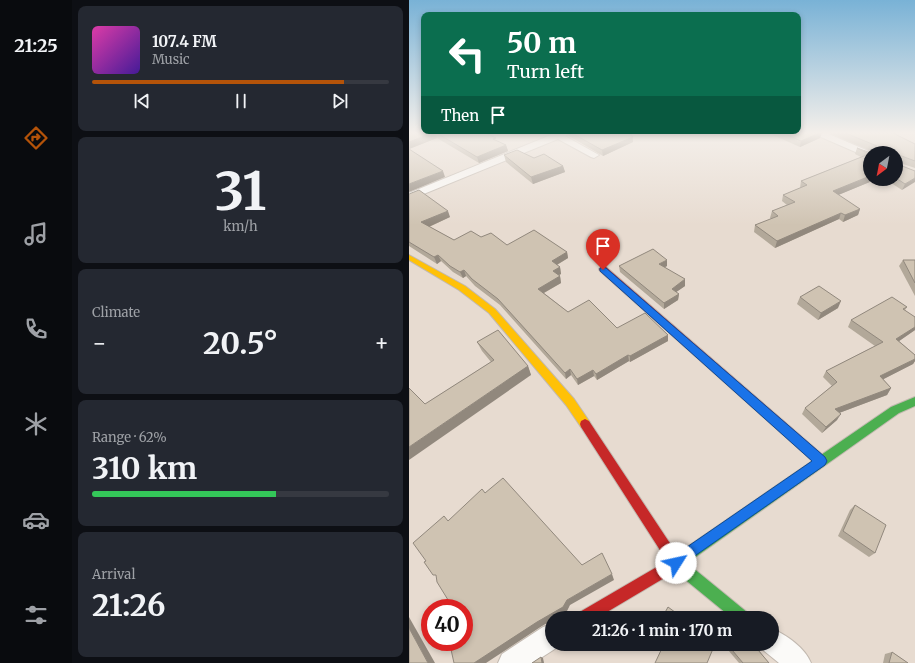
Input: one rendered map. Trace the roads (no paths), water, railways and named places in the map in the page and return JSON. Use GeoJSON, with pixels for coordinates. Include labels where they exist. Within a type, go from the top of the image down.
{"type":"FeatureCollection","features":[{"type":"Feature","properties":{"kind":"street"},"geometry":{"type":"LineString","coordinates":[[409,198],[490,163]]}},
{"type":"Feature","properties":{"kind":"street"},"geometry":{"type":"LineString","coordinates":[[409,257],[462,288],[492,311],[570,402],[676,563],[734,611]]}},
{"type":"Feature","properties":{"kind":"street"},"geometry":{"type":"LineString","coordinates":[[603,270],[821,461]]}},
{"type":"Feature","properties":{"kind":"street"},"geometry":{"type":"LineString","coordinates":[[595,611],[676,563],[895,410],[915,401]]}},
{"type":"Feature","properties":{"kind":"street"},"geometry":{"type":"LineString","coordinates":[[511,663],[545,641]]}},
{"type":"Feature","properties":{"kind":"street"},"geometry":{"type":"LineString","coordinates":[[779,647],[798,663]]}}]}
